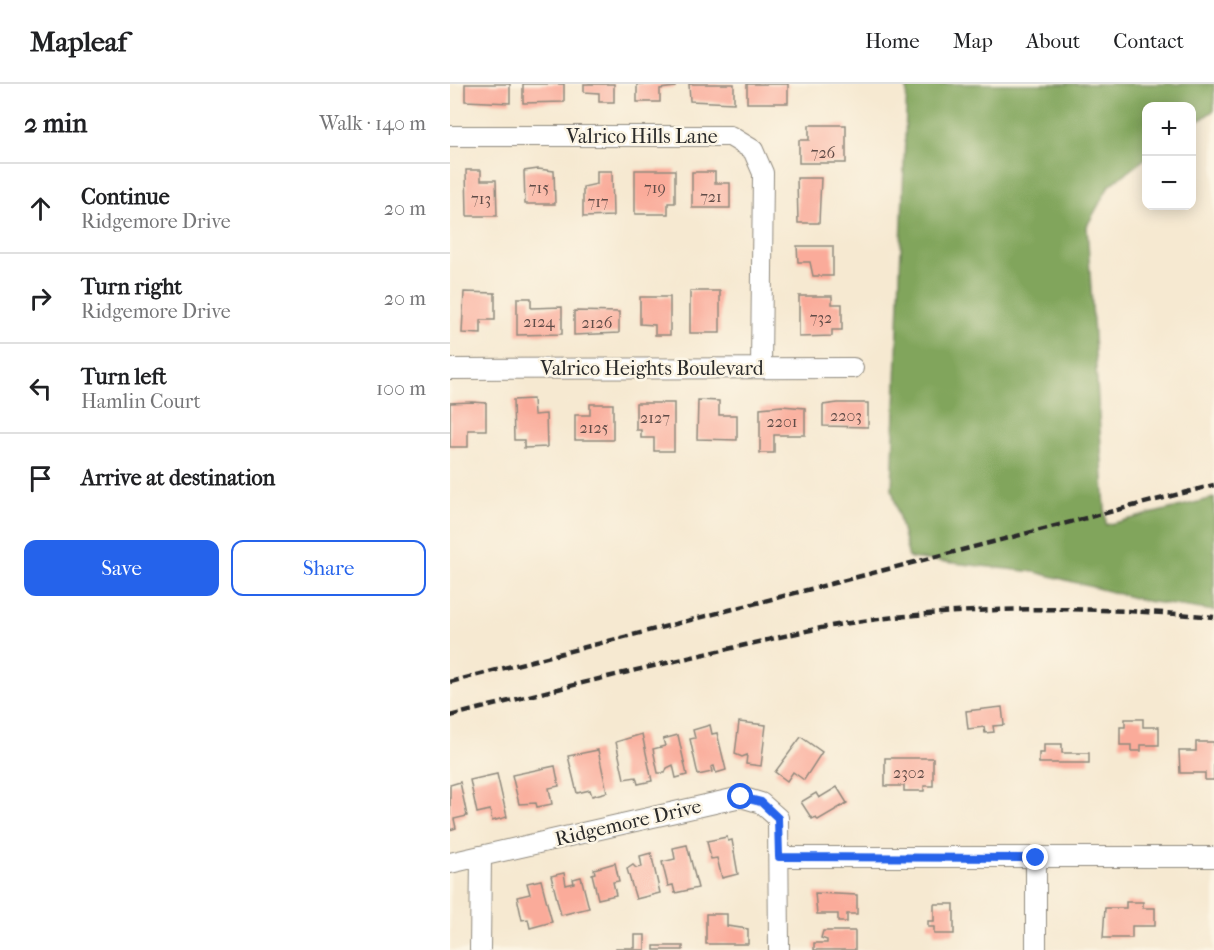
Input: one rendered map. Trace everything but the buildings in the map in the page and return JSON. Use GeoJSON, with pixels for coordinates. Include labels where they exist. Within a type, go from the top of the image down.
{"type":"FeatureCollection","features":[{"type":"Feature","properties":{"kind":"street","name":"Valrico Hills Lane"},"geometry":{"type":"LineString","coordinates":[[450,136],[730,136],[753,150],[763,173],[761,368]]}},
{"type":"Feature","properties":{"kind":"street","name":"Valrico Heights Boulevard"},"geometry":{"type":"LineString","coordinates":[[450,369],[853,368]]}},
{"type":"Feature","properties":{"kind":"street","name":"Ridgemore Drive"},"geometry":{"type":"LineString","coordinates":[[450,863],[741,797],[761,802],[778,818],[779,950]]}},
{"type":"Feature","properties":{"kind":"street"},"geometry":{"type":"LineString","coordinates":[[480,950],[481,856]]}},
{"type":"Feature","properties":{"kind":"street"},"geometry":{"type":"LineString","coordinates":[[779,857],[1214,857]]}},
{"type":"Feature","properties":{"kind":"street"},"geometry":{"type":"LineString","coordinates":[[1035,950],[1036,858]]}},
{"type":"Feature","properties":{"kind":"green space"},"geometry":{"type":"Polygon","coordinates":[[[907,84],[1214,84],[1214,110],[1196,123],[1196,102],[1142,102],[1142,161],[1109,186],[1087,226],[1106,525],[1214,498],[1214,611],[1146,601],[1035,572],[909,558],[892,489],[907,84]]]}},
{"type":"Feature","properties":{"kind":"railway"},"geometry":{"type":"LineString","coordinates":[[450,682],[1214,485]]}},
{"type":"Feature","properties":{"kind":"railway"},"geometry":{"type":"LineString","coordinates":[[450,716],[626,672],[801,632],[889,618],[936,613],[1028,609],[1075,609],[1214,617]]}},
{"type":"Feature","properties":{"kind":"route"},"geometry":{"type":"LineString","coordinates":[[741,797],[761,802],[778,818],[779,857],[1036,858]]}}]}
